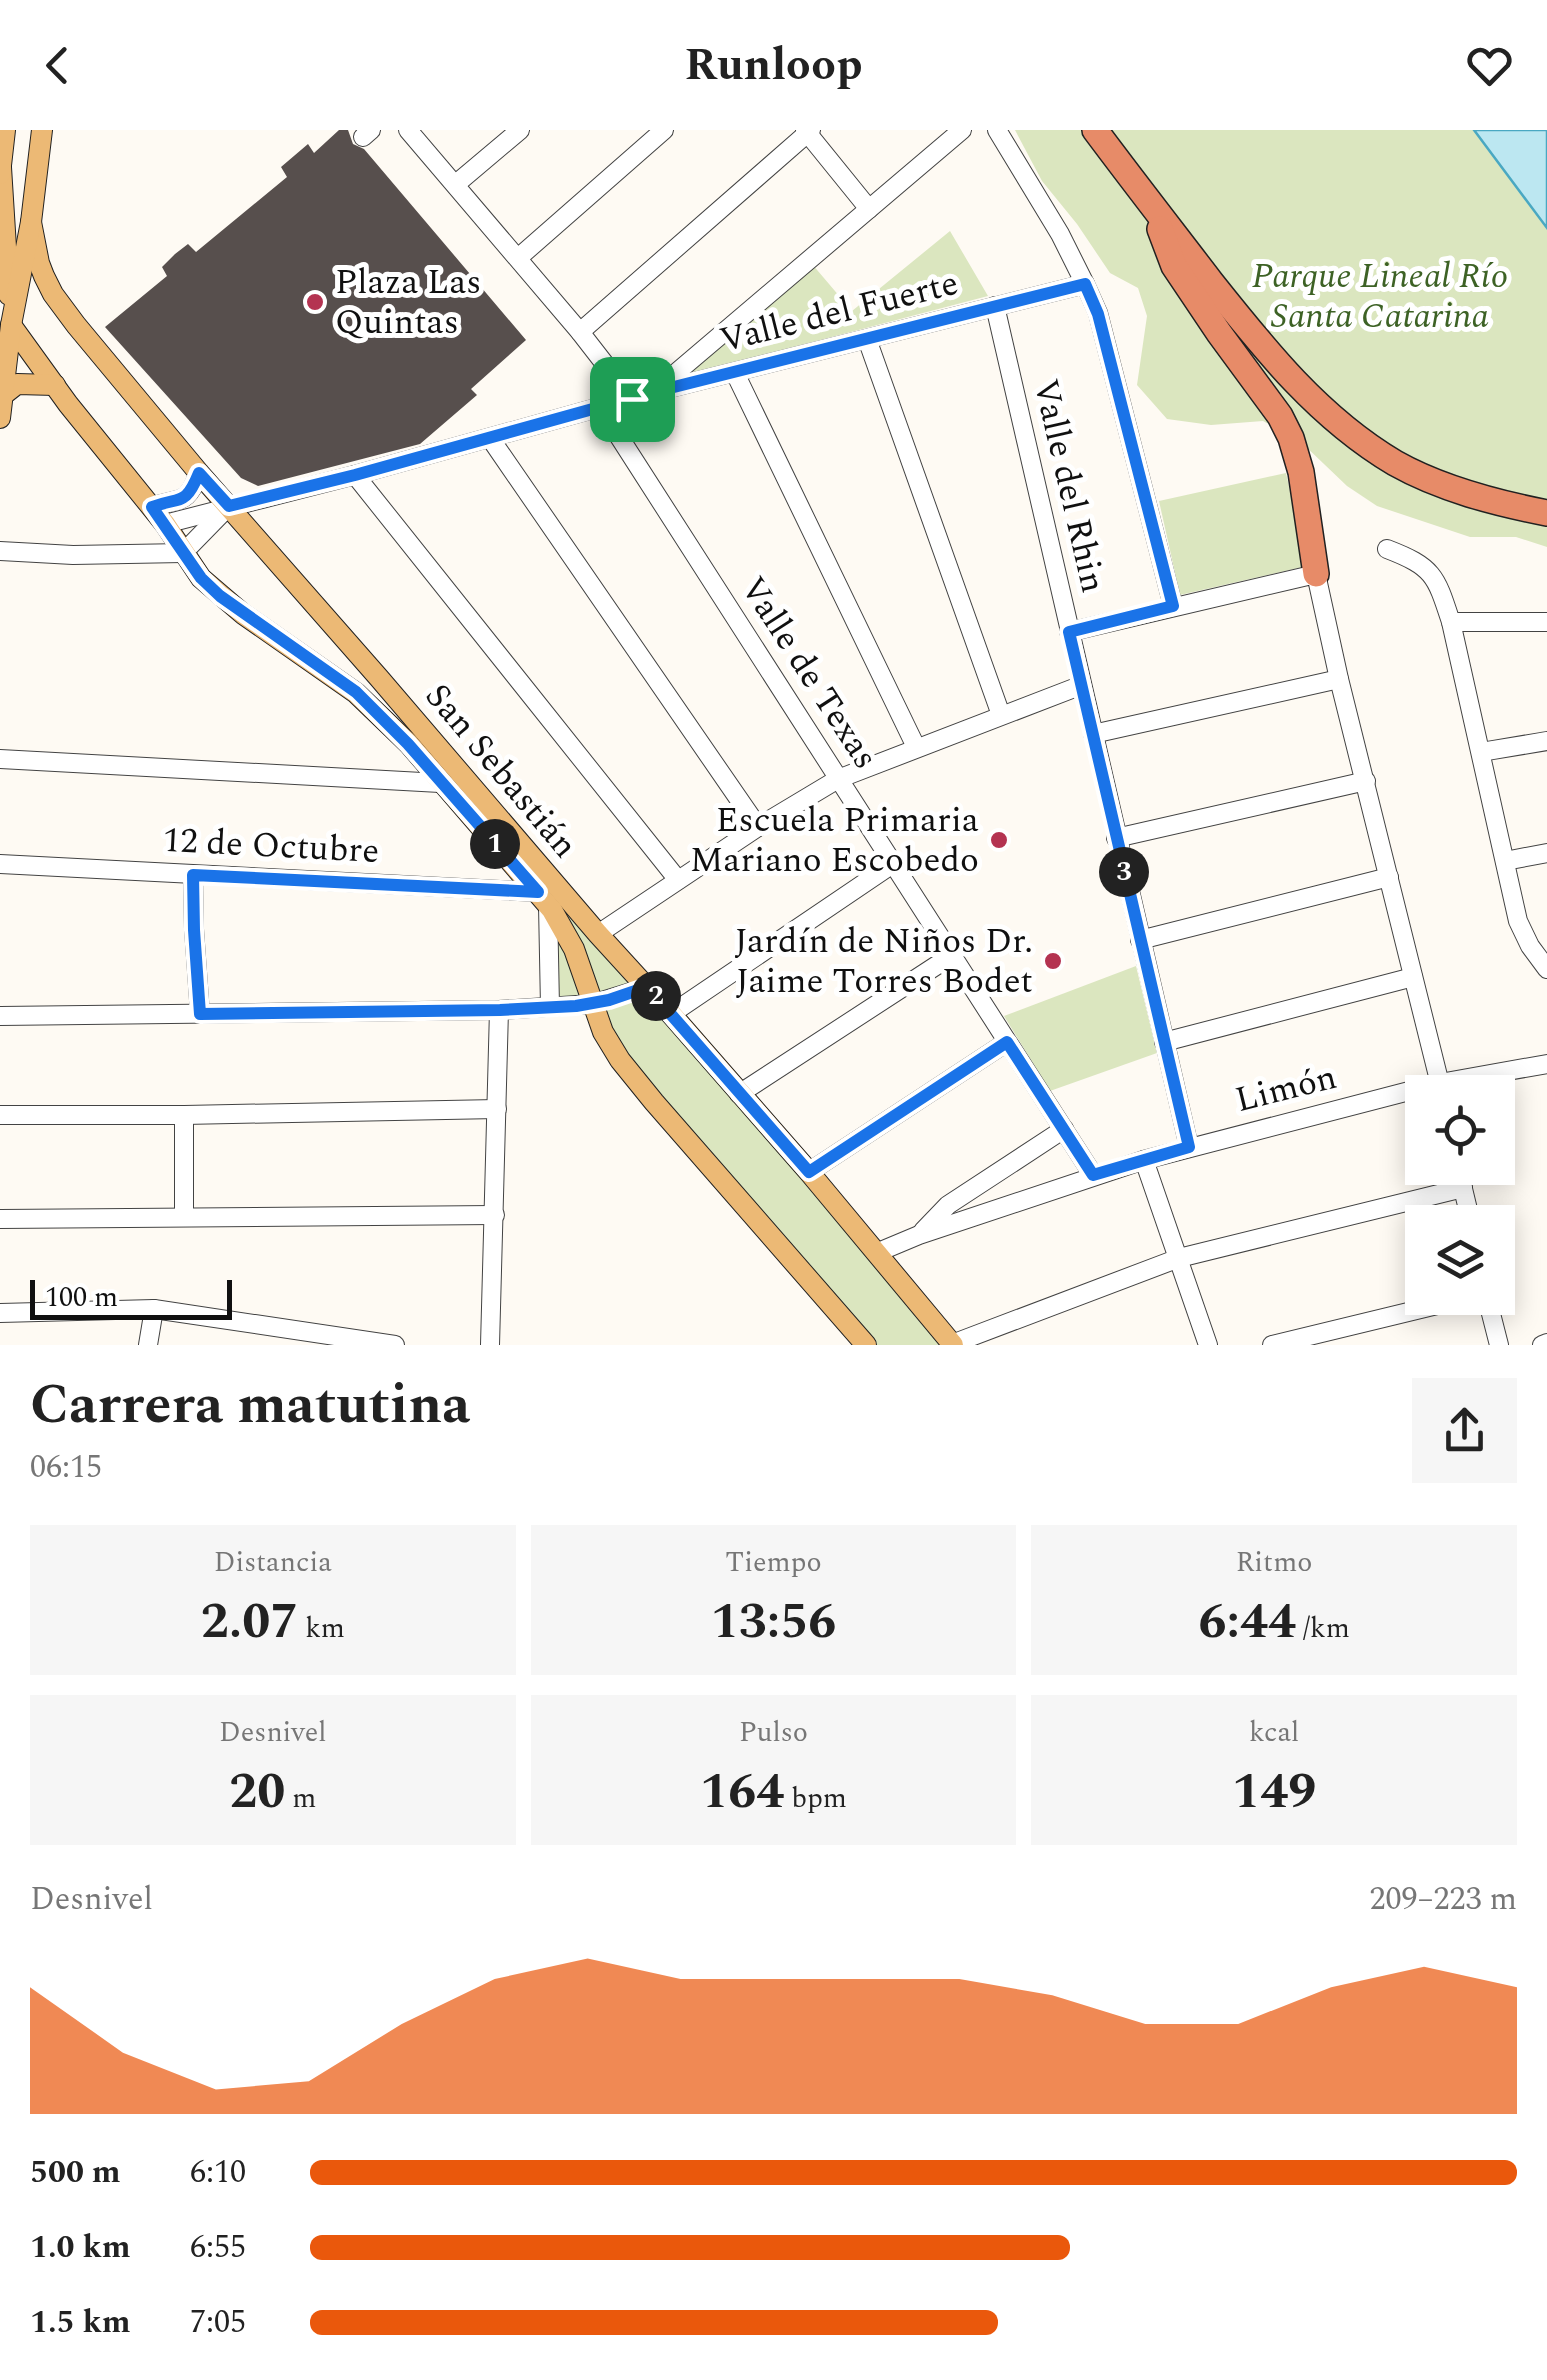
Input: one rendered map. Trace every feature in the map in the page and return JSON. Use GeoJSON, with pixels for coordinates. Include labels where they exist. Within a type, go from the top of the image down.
{"type":"FeatureCollection","features":[{"type":"Feature","properties":{"kind":"highway"},"geometry":{"type":"LineString","coordinates":[[1094,130],[1268,354],[1303,392],[1366,445],[1432,481],[1547,513]]}},
{"type":"Feature","properties":{"kind":"highway"},"geometry":{"type":"LineString","coordinates":[[1148,202],[1174,266],[1280,416],[1290,438],[1301,472],[1316,574]]}},
{"type":"Feature","properties":{"kind":"main road"},"geometry":{"type":"LineString","coordinates":[[0,418],[5,318],[1,177],[5,130]]}},
{"type":"Feature","properties":{"kind":"main road"},"geometry":{"type":"LineString","coordinates":[[5,318],[32,215],[42,130]]}},
{"type":"Feature","properties":{"kind":"main road"},"geometry":{"type":"LineString","coordinates":[[38,170],[56,130]]}},
{"type":"Feature","properties":{"kind":"main road"},"geometry":{"type":"LineString","coordinates":[[1,177],[16,205],[32,215]]}},
{"type":"Feature","properties":{"kind":"main road","name":"San Sebastián"},"geometry":{"type":"LineString","coordinates":[[32,215],[39,263],[62,308],[199,473],[809,1172],[953,1344]]}},
{"type":"Feature","properties":{"kind":"main road","name":"San Sebastián"},"geometry":{"type":"LineString","coordinates":[[5,318],[201,578],[220,596],[372,706],[543,899],[568,936],[610,1045],[633,1077],[866,1345]]}},
{"type":"Feature","properties":{"kind":"main road"},"geometry":{"type":"LineString","coordinates":[[3,394],[17,384],[55,386]]}},
{"type":"Feature","properties":{"kind":"street"},"geometry":{"type":"LineString","coordinates":[[408,130],[632,399]]}},
{"type":"Feature","properties":{"kind":"street"},"geometry":{"type":"LineString","coordinates":[[456,184],[520,130]]}},
{"type":"Feature","properties":{"kind":"street"},"geometry":{"type":"LineString","coordinates":[[518,258],[664,130]]}},
{"type":"Feature","properties":{"kind":"street"},"geometry":{"type":"LineString","coordinates":[[654,392],[962,130]]}},
{"type":"Feature","properties":{"kind":"street"},"geometry":{"type":"LineString","coordinates":[[997,130],[1060,234],[1098,314],[1173,606]]}},
{"type":"Feature","properties":{"kind":"street"},"geometry":{"type":"LineString","coordinates":[[580,332],[808,131],[869,210]]}},
{"type":"Feature","properties":{"kind":"street","name":"Valle del Fuerte"},"geometry":{"type":"LineString","coordinates":[[158,516],[229,506],[355,475],[654,392],[1085,284]]}},
{"type":"Feature","properties":{"kind":"street","name":"Valle del Rhin"},"geometry":{"type":"LineString","coordinates":[[995,306],[1189,1147]]}},
{"type":"Feature","properties":{"kind":"street"},"geometry":{"type":"LineString","coordinates":[[866,340],[1001,715]]}},
{"type":"Feature","properties":{"kind":"street"},"geometry":{"type":"LineString","coordinates":[[735,373],[916,747]]}},
{"type":"Feature","properties":{"kind":"street","name":"Valle de Texas"},"geometry":{"type":"LineString","coordinates":[[600,407],[1093,1175]]}},
{"type":"Feature","properties":{"kind":"street"},"geometry":{"type":"LineString","coordinates":[[490,438],[758,827]]}},
{"type":"Feature","properties":{"kind":"street"},"geometry":{"type":"LineString","coordinates":[[158,516],[165,502],[188,496],[199,473]]}},
{"type":"Feature","properties":{"kind":"street"},"geometry":{"type":"LineString","coordinates":[[355,475],[678,880]]}},
{"type":"Feature","properties":{"kind":"street"},"geometry":{"type":"LineString","coordinates":[[0,551],[73,555],[182,552],[229,506]]}},
{"type":"Feature","properties":{"kind":"street"},"geometry":{"type":"LineString","coordinates":[[1387,549],[1430,570],[1439,586],[1518,921],[1545,963]]}},
{"type":"Feature","properties":{"kind":"street"},"geometry":{"type":"LineString","coordinates":[[1069,632],[1316,574],[1438,1075]]}},
{"type":"Feature","properties":{"kind":"street"},"geometry":{"type":"LineString","coordinates":[[1450,622],[1547,622]]}},
{"type":"Feature","properties":{"kind":"street"},"geometry":{"type":"LineString","coordinates":[[1093,734],[1339,679]]}},
{"type":"Feature","properties":{"kind":"street"},"geometry":{"type":"LineString","coordinates":[[598,934],[758,827],[838,779],[1082,684]]}},
{"type":"Feature","properties":{"kind":"street"},"geometry":{"type":"LineString","coordinates":[[1481,752],[1547,741]]}},
{"type":"Feature","properties":{"kind":"street"},"geometry":{"type":"LineString","coordinates":[[0,759],[440,783]]}},
{"type":"Feature","properties":{"kind":"street"},"geometry":{"type":"LineString","coordinates":[[1116,838],[1366,781]]}},
{"type":"Feature","properties":{"kind":"street"},"geometry":{"type":"LineString","coordinates":[[1505,861],[1547,853]]}},
{"type":"Feature","properties":{"kind":"street"},"geometry":{"type":"LineString","coordinates":[[671,1014],[894,863]]}},
{"type":"Feature","properties":{"kind":"street","name":"12 de Octubre"},"geometry":{"type":"LineString","coordinates":[[0,864],[543,899]]}},
{"type":"Feature","properties":{"kind":"street"},"geometry":{"type":"LineString","coordinates":[[193,875],[200,1014]]}},
{"type":"Feature","properties":{"kind":"street"},"geometry":{"type":"LineString","coordinates":[[1140,940],[1390,876]]}},
{"type":"Feature","properties":{"kind":"street"},"geometry":{"type":"LineString","coordinates":[[543,899],[550,1007]]}},
{"type":"Feature","properties":{"kind":"street"},"geometry":{"type":"LineString","coordinates":[[739,1094],[951,956]]}},
{"type":"Feature","properties":{"kind":"street"},"geometry":{"type":"LineString","coordinates":[[1164,1042],[1413,977]]}},
{"type":"Feature","properties":{"kind":"street"},"geometry":{"type":"LineString","coordinates":[[0,1016],[500,1010],[592,1004],[647,987]]}},
{"type":"Feature","properties":{"kind":"street"},"geometry":{"type":"LineString","coordinates":[[490,1345],[500,1010]]}},
{"type":"Feature","properties":{"kind":"street"},"geometry":{"type":"LineString","coordinates":[[809,1172],[1007,1042]]}},
{"type":"Feature","properties":{"kind":"street","name":"Limón"},"geometry":{"type":"LineString","coordinates":[[1498,1075],[1547,1064]]}},
{"type":"Feature","properties":{"kind":"street","name":"Limón"},"geometry":{"type":"LineString","coordinates":[[876,1253],[1093,1175],[1189,1147],[1405,1096]]}},
{"type":"Feature","properties":{"kind":"street"},"geometry":{"type":"LineString","coordinates":[[0,1115],[497,1109]]}},
{"type":"Feature","properties":{"kind":"street"},"geometry":{"type":"LineString","coordinates":[[184,1115],[184,1216]]}},
{"type":"Feature","properties":{"kind":"street"},"geometry":{"type":"LineString","coordinates":[[919,1235],[948,1205],[1064,1129]]}},
{"type":"Feature","properties":{"kind":"street"},"geometry":{"type":"LineString","coordinates":[[1144,1160],[1208,1345]]}},
{"type":"Feature","properties":{"kind":"street"},"geometry":{"type":"LineString","coordinates":[[1462,1185],[1466,1205]]}},
{"type":"Feature","properties":{"kind":"street"},"geometry":{"type":"LineString","coordinates":[[953,1344],[1179,1258],[1463,1188]]}},
{"type":"Feature","properties":{"kind":"street"},"geometry":{"type":"LineString","coordinates":[[0,1220],[495,1215]]}},
{"type":"Feature","properties":{"kind":"street"},"geometry":{"type":"LineString","coordinates":[[148,1345],[154,1308]]}},
{"type":"Feature","properties":{"kind":"street"},"geometry":{"type":"LineString","coordinates":[[0,1312],[154,1308],[395,1345]]}},
{"type":"Feature","properties":{"kind":"street"},"geometry":{"type":"LineString","coordinates":[[1272,1345],[1405,1313]]}},
{"type":"Feature","properties":{"kind":"street"},"geometry":{"type":"LineString","coordinates":[[1492,1315],[1499,1345]]}},
{"type":"Feature","properties":{"kind":"green space","name":"Parque Lineal Río Santa Catarina"},"geometry":{"type":"Polygon","coordinates":[[[1015,130],[1547,130],[1547,547],[1516,537],[1470,537],[1377,506],[1347,486],[1302,443],[1263,421],[1211,425],[1167,419],[1137,385],[1147,316],[1138,288],[1110,273],[1042,181],[1015,130]]]}},
{"type":"Feature","properties":{"kind":"green space"},"geometry":{"type":"Polygon","coordinates":[[[950,231],[988,296],[675,378],[812,264],[852,311],[950,231]]]}},
{"type":"Feature","properties":{"kind":"green space"},"geometry":{"type":"Polygon","coordinates":[[[1286,473],[1307,566],[1180,595],[1159,501],[1286,473]]]}},
{"type":"Feature","properties":{"kind":"green space"},"geometry":{"type":"Polygon","coordinates":[[[563,894],[953,1345],[866,1345],[633,1077],[592,1004],[550,1007],[548,905],[563,894]]]}},
{"type":"Feature","properties":{"kind":"green space"},"geometry":{"type":"Polygon","coordinates":[[[1136,966],[1157,1053],[1050,1091],[1004,1016],[1136,966]]]}},
{"type":"Feature","properties":{"kind":"water"},"geometry":{"type":"Polygon","coordinates":[[[1474,130],[1547,130],[1547,228],[1474,130]]]}},
{"type":"Feature","properties":{"kind":"building","name":"Plaza Las Quintas"},"geometry":{"type":"Polygon","coordinates":[[[339,130],[348,130],[353,144],[364,149],[526,340],[471,389],[477,395],[420,444],[258,486],[241,478],[105,327],[167,276],[162,267],[175,254],[188,244],[196,252],[287,177],[281,167],[308,144],[314,153],[339,130]]]}},
{"type":"Feature","properties":{"kind":"place","name":"Plaza Las Quintas"},"geometry":{"type":"Point","coordinates":[315,302]}},
{"type":"Feature","properties":{"kind":"place","name":"Escuela Primaria Mariano Escobedo"},"geometry":{"type":"Point","coordinates":[999,840]}},
{"type":"Feature","properties":{"kind":"place","name":"Jardín de Niños Dr. Jaime Torres Bodet"},"geometry":{"type":"Point","coordinates":[1053,961]}},
{"type":"Feature","properties":{"kind":"route"},"geometry":{"type":"LineString","coordinates":[[1085,284],[1098,314],[1173,606],[1069,632],[1189,1147],[1093,1175],[1007,1042],[809,1172],[647,987],[576,1006],[200,1014],[193,875],[538,892],[372,706],[243,614],[201,578],[152,507],[188,496],[199,473],[229,506],[632,399],[1085,284]]}}]}
